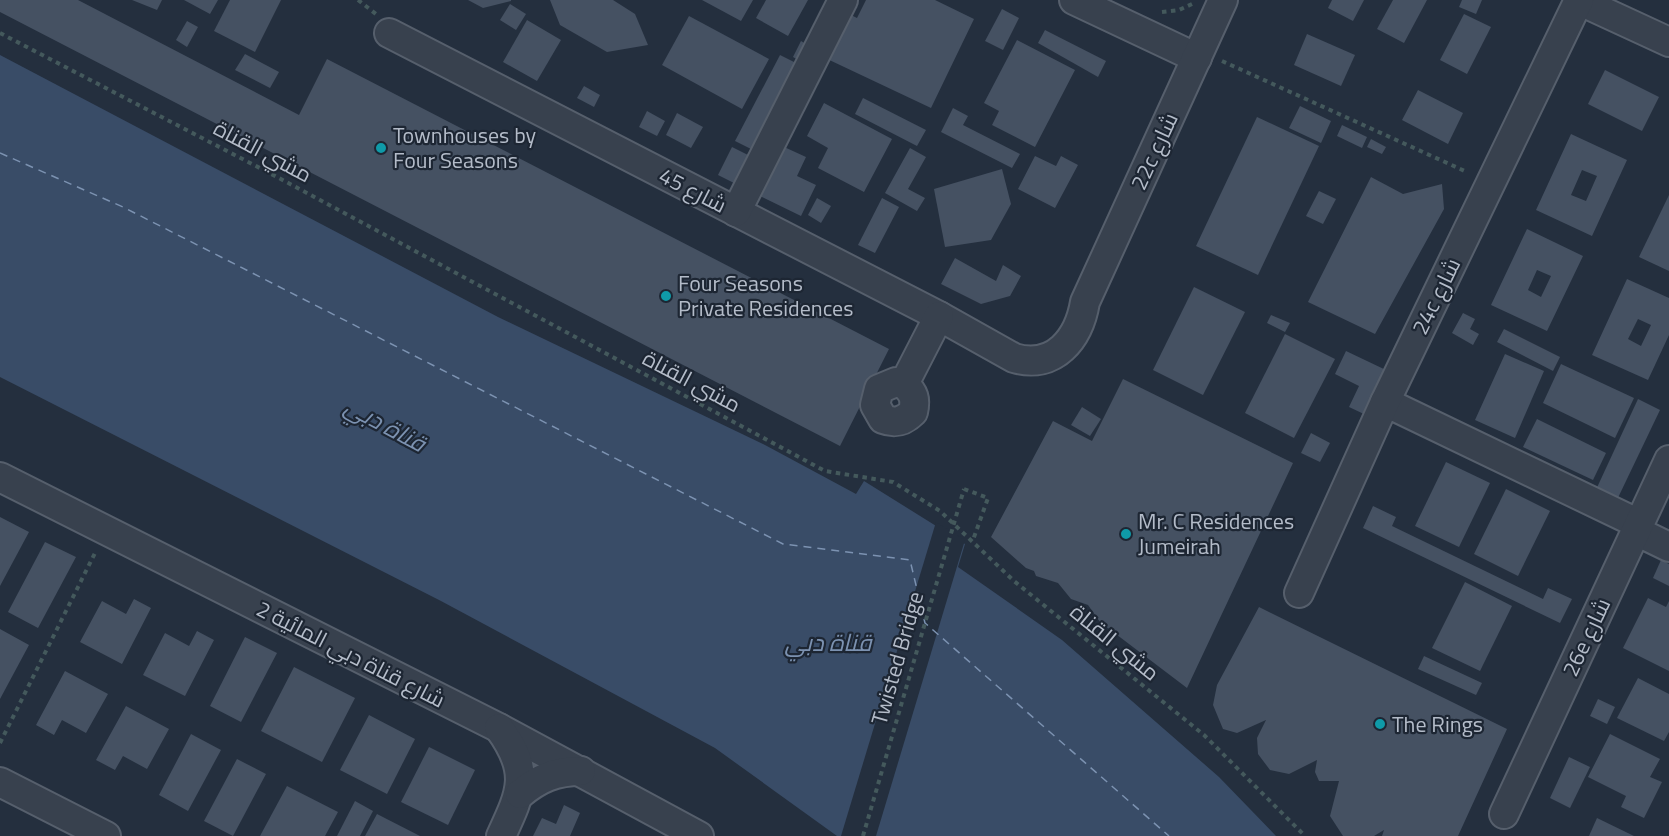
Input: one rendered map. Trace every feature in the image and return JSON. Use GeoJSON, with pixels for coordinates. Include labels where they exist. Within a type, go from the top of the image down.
{"type":"FeatureCollection","features":[{"type":"Feature","properties":{"kind":"street"},"geometry":{"type":"LineString","coordinates":[[736,212],[843,0]]}},
{"type":"Feature","properties":{"kind":"street"},"geometry":{"type":"LineString","coordinates":[[1074,0],[1198,54]]}},
{"type":"Feature","properties":{"kind":"street","name":"22c شارع"},"geometry":{"type":"LineString","coordinates":[[997,348],[1025,346],[1050,336],[1085,302],[1223,0]]}},
{"type":"Feature","properties":{"kind":"street"},"geometry":{"type":"LineString","coordinates":[[1579,0],[1669,42]]}},
{"type":"Feature","properties":{"kind":"street","name":"24c شارع"},"geometry":{"type":"LineString","coordinates":[[1299,593],[1385,402],[1579,0]]}},
{"type":"Feature","properties":{"kind":"street","name":"شارع 45"},"geometry":{"type":"LineString","coordinates":[[389,33],[997,348]]}},
{"type":"Feature","properties":{"kind":"street"},"geometry":{"type":"LineString","coordinates":[[904,384],[939,316]]}},
{"type":"Feature","properties":{"kind":"street"},"geometry":{"type":"LineString","coordinates":[[1385,402],[1637,528],[1669,548]]}},
{"type":"Feature","properties":{"kind":"street","name":"26e شارع"},"geometry":{"type":"LineString","coordinates":[[1504,814],[1669,460]]}},
{"type":"Feature","properties":{"kind":"street","name":"شارع قناة دبي المائية 2"},"geometry":{"type":"LineString","coordinates":[[0,477],[499,728],[699,836]]}},
{"type":"Feature","properties":{"kind":"street"},"geometry":{"type":"LineString","coordinates":[[499,728],[514,753],[520,780],[520,794],[501,836]]}},
{"type":"Feature","properties":{"kind":"street"},"geometry":{"type":"LineString","coordinates":[[520,794],[548,776],[581,771]]}},
{"type":"Feature","properties":{"kind":"street"},"geometry":{"type":"LineString","coordinates":[[0,782],[106,836]]}},
{"type":"Feature","properties":{"kind":"path"},"geometry":{"type":"LineString","coordinates":[[1158,11],[1179,10],[1198,0]]}},
{"type":"Feature","properties":{"kind":"path","name":"مشي القناة"},"geometry":{"type":"LineString","coordinates":[[0,33],[279,178],[825,471],[877,477],[905,488],[940,511],[1014,581],[1204,735],[1305,836]]}},
{"type":"Feature","properties":{"kind":"path"},"geometry":{"type":"LineString","coordinates":[[1198,54],[1490,183]]}},
{"type":"Feature","properties":{"kind":"path","name":"Twisted Bridge"},"geometry":{"type":"LineString","coordinates":[[863,836],[964,489],[988,498],[973,540]]}},
{"type":"Feature","properties":{"kind":"path"},"geometry":{"type":"LineString","coordinates":[[0,743],[106,531]]}},
{"type":"Feature","properties":{"kind":"water","name":"قناة دبي"},"geometry":{"type":"Polygon","coordinates":[[[0,55],[498,317],[765,445],[856,494],[864,481],[965,544],[958,567],[1062,640],[1219,777],[1276,836],[837,836],[715,748],[441,601],[0,377],[0,55]]]}},
{"type":"Feature","properties":{"kind":"pier"},"geometry":{"type":"Polygon","coordinates":[[[936,522],[965,540],[876,836],[841,836],[936,522]]]}},
{"type":"Feature","properties":{"kind":"building","name":"Four Seasons Private Residences"},"geometry":{"type":"Polygon","coordinates":[[[0,0],[78,0],[299,115],[327,59],[889,349],[840,446],[0,12],[0,0]]]}},
{"type":"Feature","properties":{"kind":"building"},"geometry":{"type":"Polygon","coordinates":[[[132,0],[162,0],[157,10],[132,0]]]}},
{"type":"Feature","properties":{"kind":"building"},"geometry":{"type":"Polygon","coordinates":[[[184,0],[218,0],[210,14],[184,0]]]}},
{"type":"Feature","properties":{"kind":"building"},"geometry":{"type":"Polygon","coordinates":[[[230,0],[281,0],[255,52],[214,31],[230,0]]]}},
{"type":"Feature","properties":{"kind":"building"},"geometry":{"type":"Polygon","coordinates":[[[468,0],[511,0],[511,1],[483,8],[468,0]]]}},
{"type":"Feature","properties":{"kind":"building"},"geometry":{"type":"Polygon","coordinates":[[[550,0],[613,0],[635,14],[648,45],[607,52],[560,25],[550,0]]]}},
{"type":"Feature","properties":{"kind":"building"},"geometry":{"type":"Polygon","coordinates":[[[702,0],[753,0],[741,21],[702,0]]]}},
{"type":"Feature","properties":{"kind":"building"},"geometry":{"type":"Polygon","coordinates":[[[766,0],[808,0],[788,36],[756,18],[766,0]]]}},
{"type":"Feature","properties":{"kind":"building"},"geometry":{"type":"Polygon","coordinates":[[[866,0],[935,0],[974,19],[931,108],[823,57],[845,12],[857,18],[866,0]]]}},
{"type":"Feature","properties":{"kind":"building"},"geometry":{"type":"Polygon","coordinates":[[[1332,0],[1364,0],[1353,21],[1328,8],[1332,0]]]}},
{"type":"Feature","properties":{"kind":"building"},"geometry":{"type":"Polygon","coordinates":[[[1393,0],[1427,0],[1404,43],[1377,29],[1393,0]]]}},
{"type":"Feature","properties":{"kind":"building"},"geometry":{"type":"Polygon","coordinates":[[[1462,0],[1482,0],[1476,14],[1459,7],[1462,0]]]}},
{"type":"Feature","properties":{"kind":"building"},"geometry":{"type":"Polygon","coordinates":[[[510,4],[526,14],[516,30],[500,20],[510,4]]]}},
{"type":"Feature","properties":{"kind":"building"},"geometry":{"type":"Polygon","coordinates":[[[1002,9],[1019,18],[1003,50],[985,41],[1002,9]]]}},
{"type":"Feature","properties":{"kind":"building"},"geometry":{"type":"Polygon","coordinates":[[[1464,14],[1491,27],[1467,74],[1440,60],[1464,14]]]}},
{"type":"Feature","properties":{"kind":"building"},"geometry":{"type":"Polygon","coordinates":[[[689,16],[769,59],[742,109],[662,65],[689,16]]]}},
{"type":"Feature","properties":{"kind":"building"},"geometry":{"type":"Polygon","coordinates":[[[527,20],[561,40],[537,81],[503,62],[527,20]]]}},
{"type":"Feature","properties":{"kind":"building"},"geometry":{"type":"Polygon","coordinates":[[[187,21],[198,27],[187,47],[176,40],[187,21]]]}},
{"type":"Feature","properties":{"kind":"building"},"geometry":{"type":"Polygon","coordinates":[[[1045,30],[1106,61],[1098,77],[1038,43],[1045,30]]]}},
{"type":"Feature","properties":{"kind":"building"},"geometry":{"type":"Polygon","coordinates":[[[1307,34],[1355,55],[1341,86],[1294,65],[1307,34]]]}},
{"type":"Feature","properties":{"kind":"building"},"geometry":{"type":"Polygon","coordinates":[[[1017,40],[1075,70],[1035,147],[992,125],[999,111],[984,103],[1017,40]]]}},
{"type":"Feature","properties":{"kind":"building"},"geometry":{"type":"Polygon","coordinates":[[[801,41],[809,46],[800,61],[793,57],[801,41]]]}},
{"type":"Feature","properties":{"kind":"building"},"geometry":{"type":"Polygon","coordinates":[[[245,54],[279,72],[270,88],[235,70],[245,54]]]}},
{"type":"Feature","properties":{"kind":"building"},"geometry":{"type":"Polygon","coordinates":[[[780,55],[798,64],[753,150],[735,141],[780,55]]]}},
{"type":"Feature","properties":{"kind":"building"},"geometry":{"type":"Polygon","coordinates":[[[1605,70],[1659,97],[1642,131],[1588,104],[1605,70]]]}},
{"type":"Feature","properties":{"kind":"building"},"geometry":{"type":"Polygon","coordinates":[[[584,86],[600,95],[594,107],[577,98],[584,86]]]}},
{"type":"Feature","properties":{"kind":"building"},"geometry":{"type":"Polygon","coordinates":[[[1418,90],[1463,113],[1448,144],[1402,120],[1418,90]]]}},
{"type":"Feature","properties":{"kind":"building"},"geometry":{"type":"Polygon","coordinates":[[[863,98],[926,130],[917,146],[855,114],[863,98]]]}},
{"type":"Feature","properties":{"kind":"building"},"geometry":{"type":"Polygon","coordinates":[[[824,103],[892,139],[864,192],[818,168],[828,148],[807,136],[824,103]]]}},
{"type":"Feature","properties":{"kind":"building"},"geometry":{"type":"Polygon","coordinates":[[[1300,106],[1331,121],[1321,143],[1289,128],[1300,106]]]}},
{"type":"Feature","properties":{"kind":"building"},"geometry":{"type":"Polygon","coordinates":[[[953,108],[968,116],[963,125],[1020,154],[1012,168],[941,132],[953,108]]]}},
{"type":"Feature","properties":{"kind":"building"},"geometry":{"type":"Polygon","coordinates":[[[647,111],[665,121],[657,136],[639,127],[647,111]]]}},
{"type":"Feature","properties":{"kind":"building"},"geometry":{"type":"Polygon","coordinates":[[[677,113],[703,127],[691,148],[666,135],[677,113]]]}},
{"type":"Feature","properties":{"kind":"building"},"geometry":{"type":"Polygon","coordinates":[[[1257,117],[1319,146],[1258,275],[1196,246],[1257,117]]]}},
{"type":"Feature","properties":{"kind":"building"},"geometry":{"type":"Polygon","coordinates":[[[1342,125],[1367,137],[1362,148],[1337,136],[1342,125]]]}},
{"type":"Feature","properties":{"kind":"building"},"geometry":{"type":"Polygon","coordinates":[[[1571,134],[1627,160],[1592,236],[1536,210],[1571,134]],[[1582,170],[1571,195],[1586,201],[1597,176],[1582,170]]]}},
{"type":"Feature","properties":{"kind":"building"},"geometry":{"type":"Polygon","coordinates":[[[1371,139],[1386,147],[1382,154],[1367,147],[1371,139]]]}},
{"type":"Feature","properties":{"kind":"building"},"geometry":{"type":"Polygon","coordinates":[[[782,146],[806,157],[797,176],[816,185],[801,216],[758,195],[782,146]]]}},
{"type":"Feature","properties":{"kind":"building"},"geometry":{"type":"Polygon","coordinates":[[[732,147],[750,156],[736,184],[718,175],[732,147]]]}},
{"type":"Feature","properties":{"kind":"building"},"geometry":{"type":"Polygon","coordinates":[[[910,148],[926,157],[908,189],[925,198],[917,211],[885,193],[910,148]]]}},
{"type":"Feature","properties":{"kind":"building"},"geometry":{"type":"Polygon","coordinates":[[[1035,156],[1056,166],[1061,156],[1078,165],[1055,208],[1018,189],[1035,156]]]}},
{"type":"Feature","properties":{"kind":"building"},"geometry":{"type":"Polygon","coordinates":[[[1002,169],[1011,204],[991,240],[945,247],[934,189],[1002,169]]]}},
{"type":"Feature","properties":{"kind":"building"},"geometry":{"type":"Polygon","coordinates":[[[1371,177],[1403,194],[1442,184],[1444,209],[1375,334],[1308,302],[1371,177]]]}},
{"type":"Feature","properties":{"kind":"building"},"geometry":{"type":"Polygon","coordinates":[[[1319,191],[1336,199],[1323,224],[1306,216],[1319,191]]]}},
{"type":"Feature","properties":{"kind":"building"},"geometry":{"type":"Polygon","coordinates":[[[1669,195],[1669,271],[1639,257],[1669,195]]]}},
{"type":"Feature","properties":{"kind":"building"},"geometry":{"type":"Polygon","coordinates":[[[817,198],[831,206],[821,223],[808,215],[817,198]]]}},
{"type":"Feature","properties":{"kind":"building"},"geometry":{"type":"Polygon","coordinates":[[[882,198],[899,207],[875,253],[858,245],[882,198]]]}},
{"type":"Feature","properties":{"kind":"building"},"geometry":{"type":"Polygon","coordinates":[[[1527,229],[1583,256],[1547,331],[1491,305],[1527,229]],[[1537,270],[1528,290],[1541,297],[1551,276],[1537,270]]]}},
{"type":"Feature","properties":{"kind":"building"},"geometry":{"type":"Polygon","coordinates":[[[955,258],[996,281],[1003,265],[1021,276],[1010,296],[981,304],[941,284],[955,258]]]}},
{"type":"Feature","properties":{"kind":"building"},"geometry":{"type":"Polygon","coordinates":[[[1627,279],[1669,298],[1669,335],[1648,380],[1592,355],[1627,279]],[[1638,319],[1628,339],[1641,346],[1651,325],[1638,319]]]}},
{"type":"Feature","properties":{"kind":"building"},"geometry":{"type":"Polygon","coordinates":[[[1194,287],[1245,312],[1203,395],[1153,370],[1194,287]]]}},
{"type":"Feature","properties":{"kind":"building"},"geometry":{"type":"Polygon","coordinates":[[[1463,313],[1475,319],[1470,329],[1479,334],[1473,345],[1452,333],[1463,313]]]}},
{"type":"Feature","properties":{"kind":"building"},"geometry":{"type":"Polygon","coordinates":[[[1271,315],[1290,323],[1285,332],[1267,323],[1271,315]]]}},
{"type":"Feature","properties":{"kind":"building"},"geometry":{"type":"Polygon","coordinates":[[[1504,329],[1560,357],[1553,371],[1497,342],[1504,329]]]}},
{"type":"Feature","properties":{"kind":"building"},"geometry":{"type":"Polygon","coordinates":[[[1285,334],[1335,359],[1294,438],[1245,413],[1285,334]]]}},
{"type":"Feature","properties":{"kind":"building"},"geometry":{"type":"Polygon","coordinates":[[[1346,351],[1388,371],[1366,415],[1349,407],[1359,386],[1335,374],[1346,351]]]}},
{"type":"Feature","properties":{"kind":"building"},"geometry":{"type":"Polygon","coordinates":[[[1505,354],[1544,371],[1515,438],[1475,420],[1505,354]]]}},
{"type":"Feature","properties":{"kind":"building"},"geometry":{"type":"Polygon","coordinates":[[[1561,364],[1634,398],[1615,438],[1543,403],[1561,364]]]}},
{"type":"Feature","properties":{"kind":"building","name":"Mr. C Residences Jumeirah"},"geometry":{"type":"Polygon","coordinates":[[[1123,379],[1293,463],[1187,688],[1100,622],[1088,605],[1071,599],[1058,583],[1036,576],[1034,571],[1026,568],[991,537],[1053,421],[1092,441],[1123,379]]]}},
{"type":"Feature","properties":{"kind":"building"},"geometry":{"type":"Polygon","coordinates":[[[1638,399],[1660,410],[1615,504],[1594,494],[1638,399]]]}},
{"type":"Feature","properties":{"kind":"building"},"geometry":{"type":"Polygon","coordinates":[[[1082,407],[1101,419],[1090,436],[1071,425],[1082,407]]]}},
{"type":"Feature","properties":{"kind":"building"},"geometry":{"type":"Polygon","coordinates":[[[1537,419],[1606,453],[1593,480],[1523,447],[1537,419]]]}},
{"type":"Feature","properties":{"kind":"building"},"geometry":{"type":"Polygon","coordinates":[[[1311,433],[1330,443],[1320,462],[1301,453],[1311,433]]]}},
{"type":"Feature","properties":{"kind":"building"},"geometry":{"type":"Polygon","coordinates":[[[1446,462],[1490,483],[1459,547],[1415,526],[1446,462]]]}},
{"type":"Feature","properties":{"kind":"building"},"geometry":{"type":"Polygon","coordinates":[[[1506,489],[1550,511],[1518,576],[1474,554],[1506,489]]]}},
{"type":"Feature","properties":{"kind":"building"},"geometry":{"type":"Polygon","coordinates":[[[1373,506],[1396,517],[1392,526],[1543,599],[1548,588],[1572,599],[1560,623],[1363,528],[1373,506]]]}},
{"type":"Feature","properties":{"kind":"building"},"geometry":{"type":"Polygon","coordinates":[[[0,517],[29,532],[0,586],[0,517]]]}},
{"type":"Feature","properties":{"kind":"building"},"geometry":{"type":"Polygon","coordinates":[[[45,542],[76,557],[38,628],[8,612],[45,542]]]}},
{"type":"Feature","properties":{"kind":"building"},"geometry":{"type":"Polygon","coordinates":[[[1661,560],[1669,564],[1669,586],[1653,578],[1661,560]]]}},
{"type":"Feature","properties":{"kind":"building"},"geometry":{"type":"Polygon","coordinates":[[[1465,582],[1512,606],[1480,671],[1432,648],[1465,582]]]}},
{"type":"Feature","properties":{"kind":"building"},"geometry":{"type":"Polygon","coordinates":[[[1648,598],[1666,607],[1669,601],[1669,671],[1623,648],[1648,598]]]}},
{"type":"Feature","properties":{"kind":"building"},"geometry":{"type":"Polygon","coordinates":[[[134,599],[151,608],[122,664],[80,642],[102,601],[126,614],[134,599]]]}},
{"type":"Feature","properties":{"kind":"building","name":"The Rings"},"geometry":{"type":"Polygon","coordinates":[[[1259,607],[1507,729],[1458,836],[1382,836],[1384,830],[1374,836],[1343,836],[1330,816],[1339,781],[1319,781],[1315,772],[1317,760],[1289,774],[1270,770],[1258,754],[1257,738],[1266,720],[1237,733],[1223,729],[1213,705],[1217,685],[1259,607]]]}},
{"type":"Feature","properties":{"kind":"building"},"geometry":{"type":"Polygon","coordinates":[[[0,629],[29,645],[0,699],[0,629]]]}},
{"type":"Feature","properties":{"kind":"building"},"geometry":{"type":"Polygon","coordinates":[[[197,631],[214,640],[185,696],[143,675],[165,633],[189,646],[197,631]]]}},
{"type":"Feature","properties":{"kind":"building"},"geometry":{"type":"Polygon","coordinates":[[[245,637],[277,653],[241,722],[210,706],[245,637]]]}},
{"type":"Feature","properties":{"kind":"building"},"geometry":{"type":"Polygon","coordinates":[[[1424,656],[1482,683],[1476,695],[1418,669],[1424,656]]]}},
{"type":"Feature","properties":{"kind":"building"},"geometry":{"type":"Polygon","coordinates":[[[294,667],[355,698],[322,762],[261,731],[294,667]]]}},
{"type":"Feature","properties":{"kind":"building"},"geometry":{"type":"Polygon","coordinates":[[[65,671],[108,694],[86,733],[62,720],[54,735],[36,725],[65,671]]]}},
{"type":"Feature","properties":{"kind":"building"},"geometry":{"type":"Polygon","coordinates":[[[1638,678],[1669,694],[1669,732],[1664,741],[1617,718],[1638,678]]]}},
{"type":"Feature","properties":{"kind":"building"},"geometry":{"type":"Polygon","coordinates":[[[1598,699],[1615,707],[1607,724],[1590,716],[1598,699]]]}},
{"type":"Feature","properties":{"kind":"building"},"geometry":{"type":"Polygon","coordinates":[[[126,706],[169,729],[147,769],[123,756],[115,770],[96,760],[126,706]]]}},
{"type":"Feature","properties":{"kind":"building"},"geometry":{"type":"Polygon","coordinates":[[[369,715],[415,739],[387,794],[340,770],[369,715]]]}},
{"type":"Feature","properties":{"kind":"building"},"geometry":{"type":"Polygon","coordinates":[[[191,734],[221,750],[188,811],[159,795],[191,734]]]}},
{"type":"Feature","properties":{"kind":"building"},"geometry":{"type":"Polygon","coordinates":[[[1610,734],[1660,759],[1650,777],[1662,782],[1644,818],[1621,807],[1626,796],[1588,777],[1610,734]]]}},
{"type":"Feature","properties":{"kind":"building"},"geometry":{"type":"Polygon","coordinates":[[[429,747],[475,770],[448,825],[401,802],[429,747]]]}},
{"type":"Feature","properties":{"kind":"building"},"geometry":{"type":"Polygon","coordinates":[[[1569,757],[1590,767],[1570,808],[1550,798],[1569,757]]]}},
{"type":"Feature","properties":{"kind":"building"},"geometry":{"type":"Polygon","coordinates":[[[237,759],[266,774],[233,836],[204,821],[237,759]]]}},
{"type":"Feature","properties":{"kind":"building"},"geometry":{"type":"Polygon","coordinates":[[[287,786],[338,812],[325,836],[260,836],[287,786]]]}},
{"type":"Feature","properties":{"kind":"building"},"geometry":{"type":"Polygon","coordinates":[[[355,801],[373,811],[360,836],[337,836],[355,801]]]}},
{"type":"Feature","properties":{"kind":"building"},"geometry":{"type":"Polygon","coordinates":[[[564,805],[580,813],[570,836],[533,836],[542,818],[556,824],[564,805]]]}},
{"type":"Feature","properties":{"kind":"building"},"geometry":{"type":"Polygon","coordinates":[[[377,814],[420,836],[365,836],[377,814]]]}},
{"type":"Feature","properties":{"kind":"building"},"geometry":{"type":"Polygon","coordinates":[[[1597,818],[1634,836],[1589,836],[1597,818]]]}},
{"type":"Feature","properties":{"kind":"ferry route"},"geometry":{"type":"LineString","coordinates":[[0,153],[123,207],[783,544],[910,560],[925,623],[1169,836]]}},
{"type":"Feature","properties":{"kind":"place","name":"Townhouses by Four Seasons"},"geometry":{"type":"Point","coordinates":[381,148]}},
{"type":"Feature","properties":{"kind":"place","name":"Four Seasons Private Residences"},"geometry":{"type":"Point","coordinates":[666,296]}},
{"type":"Feature","properties":{"kind":"place","name":"Mr. C Residences Jumeirah"},"geometry":{"type":"Point","coordinates":[1126,534]}},
{"type":"Feature","properties":{"kind":"place","name":"The Rings"},"geometry":{"type":"Point","coordinates":[1380,724]}}]}
